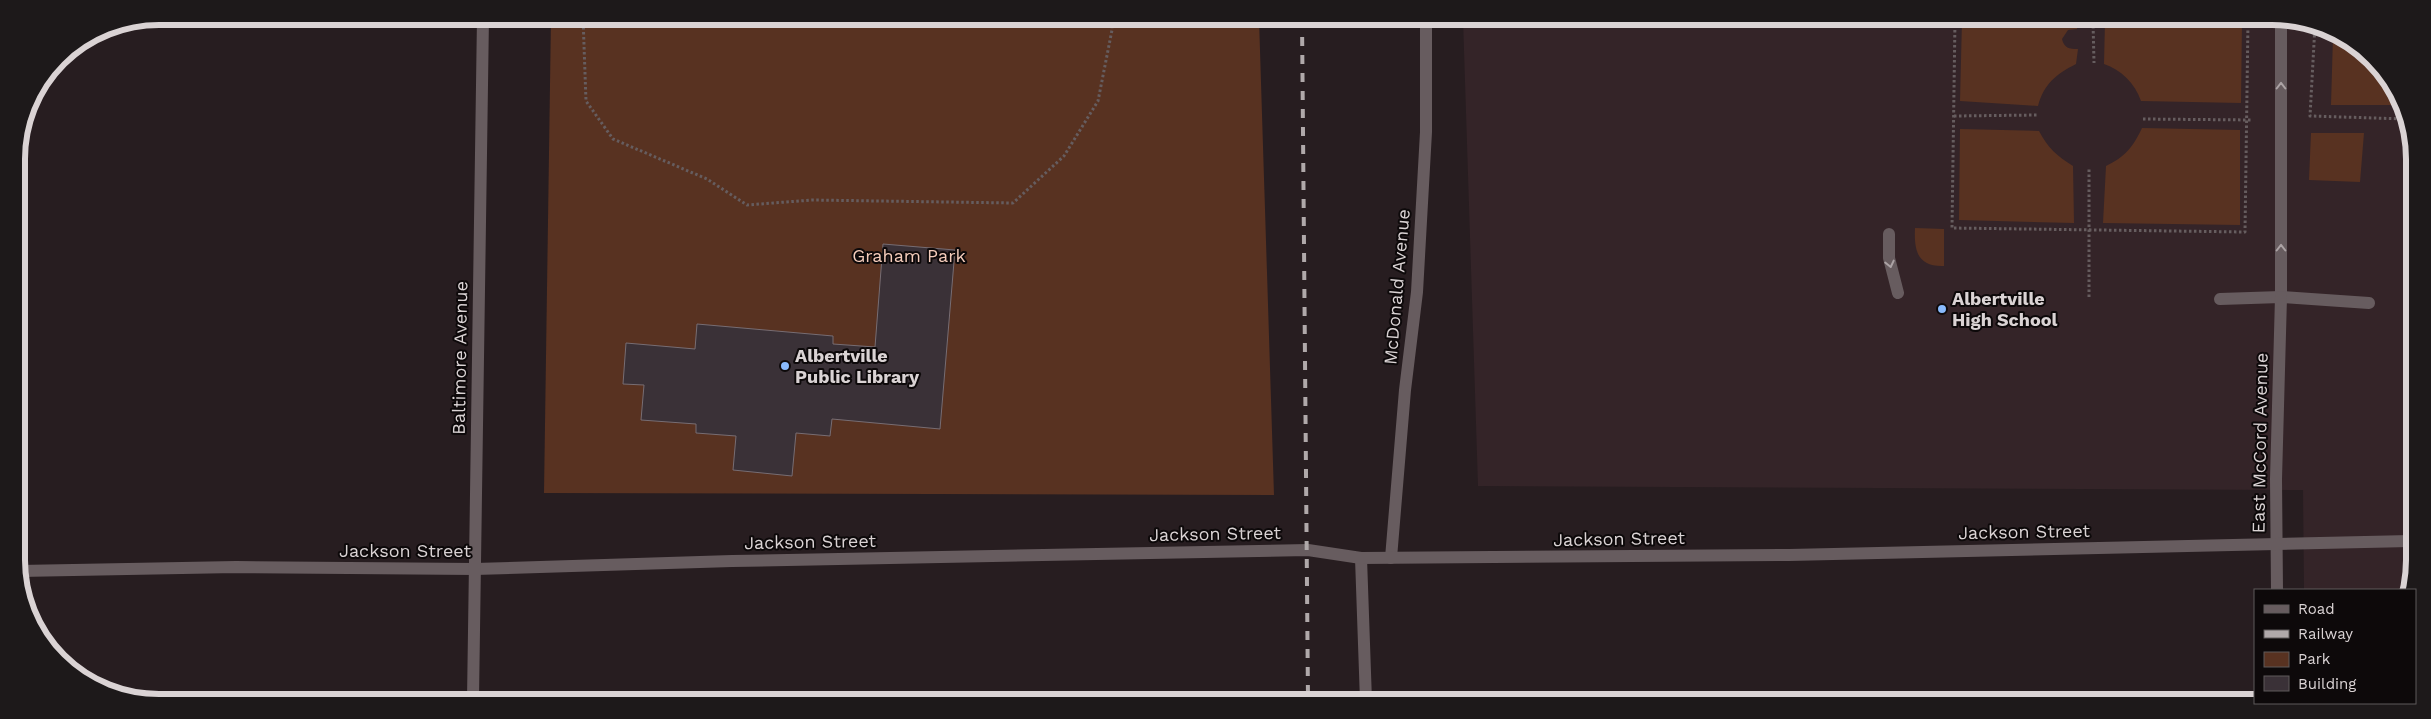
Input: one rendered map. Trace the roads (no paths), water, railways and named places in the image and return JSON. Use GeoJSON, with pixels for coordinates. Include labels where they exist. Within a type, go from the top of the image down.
{"type":"FeatureCollection","features":[{"type":"Feature","properties":{"kind":"street","name":"Baltimore Avenue"},"geometry":{"type":"LineString","coordinates":[[473,694],[483,25]]}},
{"type":"Feature","properties":{"kind":"street","name":"McDonald Avenue"},"geometry":{"type":"LineString","coordinates":[[1391,558],[1417,292],[1426,132],[1426,25]]}},
{"type":"Feature","properties":{"kind":"street","name":"East McCord Avenue"},"geometry":{"type":"LineString","coordinates":[[2277,589],[2276,479],[2281,297],[2281,26]]}},
{"type":"Feature","properties":{"kind":"street"},"geometry":{"type":"LineString","coordinates":[[1889,234],[1888,258],[1898,293]]}},
{"type":"Feature","properties":{"kind":"street"},"geometry":{"type":"LineString","coordinates":[[2220,299],[2281,297],[2369,303]]}},
{"type":"Feature","properties":{"kind":"street","name":"Jackson Street"},"geometry":{"type":"LineString","coordinates":[[26,571],[236,567],[474,569],[732,560],[1308,550],[1361,558],[1789,555],[2406,541]]}},
{"type":"Feature","properties":{"kind":"street"},"geometry":{"type":"LineString","coordinates":[[1361,558],[1366,694]]}},
{"type":"Feature","properties":{"kind":"railway"},"geometry":{"type":"LineString","coordinates":[[1302,25],[1308,694]]}},
{"type":"Feature","properties":{"kind":"place","name":"Albertville High School"},"geometry":{"type":"Point","coordinates":[1942,309]}},
{"type":"Feature","properties":{"kind":"place","name":"Albertville Public Library"},"geometry":{"type":"Point","coordinates":[785,366]}},
{"type":"Feature","properties":{"kind":"park label","name":"Graham Park"},"geometry":{"type":"Point","coordinates":[909,256]}}]}
